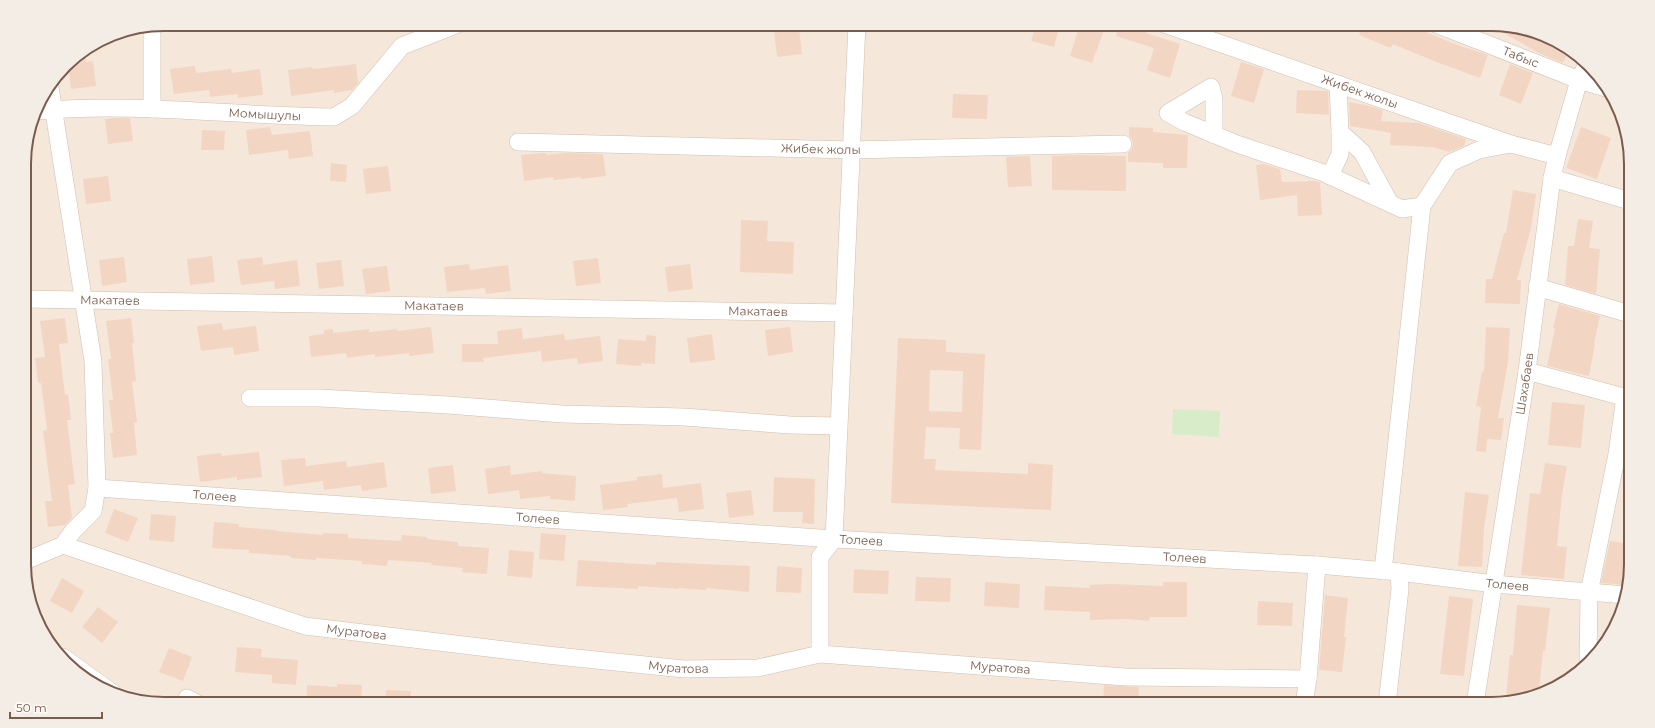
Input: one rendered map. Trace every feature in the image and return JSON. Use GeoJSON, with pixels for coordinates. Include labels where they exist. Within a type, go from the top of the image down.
{"type":"FeatureCollection","features":[{"type":"Feature","properties":{"kind":"street","name":"Момышулы"},"geometry":{"type":"LineString","coordinates":[[42,110],[152,109],[334,117],[352,106],[402,46],[440,31]]}},
{"type":"Feature","properties":{"kind":"street"},"geometry":{"type":"LineString","coordinates":[[820,654],[820,557],[834,539],[857,31]]}},
{"type":"Feature","properties":{"kind":"street","name":"Жибек жолы"},"geometry":{"type":"LineString","coordinates":[[1184,31],[1511,144],[1557,156]]}},
{"type":"Feature","properties":{"kind":"street","name":"Табыс"},"geometry":{"type":"LineString","coordinates":[[1457,31],[1582,73],[1594,80]]}},
{"type":"Feature","properties":{"kind":"street"},"geometry":{"type":"LineString","coordinates":[[152,32],[152,109]]}},
{"type":"Feature","properties":{"kind":"street","name":"Шахабаев"},"geometry":{"type":"LineString","coordinates":[[1476,697],[1527,371],[1552,178],[1557,156],[1582,73]]}},
{"type":"Feature","properties":{"kind":"street"},"geometry":{"type":"LineString","coordinates":[[1330,176],[1340,154],[1338,84]]}},
{"type":"Feature","properties":{"kind":"street"},"geometry":{"type":"LineString","coordinates":[[31,558],[63,545],[73,532],[94,511],[97,488],[93,360],[52,94]]}},
{"type":"Feature","properties":{"kind":"street"},"geometry":{"type":"LineString","coordinates":[[1340,132],[1362,152],[1390,203]]}},
{"type":"Feature","properties":{"kind":"street"},"geometry":{"type":"LineString","coordinates":[[1214,135],[1330,176],[1402,209],[1422,206]]}},
{"type":"Feature","properties":{"kind":"street","name":"Жибек жолы"},"geometry":{"type":"LineString","coordinates":[[518,142],[851,150],[1123,144]]}},
{"type":"Feature","properties":{"kind":"street"},"geometry":{"type":"LineString","coordinates":[[1388,697],[1400,589],[1391,571],[1422,206],[1450,163],[1479,150],[1511,144]]}},
{"type":"Feature","properties":{"kind":"street"},"geometry":{"type":"LineString","coordinates":[[1552,178],[1624,199]]}},
{"type":"Feature","properties":{"kind":"street"},"geometry":{"type":"LineString","coordinates":[[1537,287],[1624,312]]}},
{"type":"Feature","properties":{"kind":"street","name":"Макатаев"},"geometry":{"type":"LineString","coordinates":[[31,299],[844,313]]}},
{"type":"Feature","properties":{"kind":"street"},"geometry":{"type":"LineString","coordinates":[[1527,371],[1624,397]]}},
{"type":"Feature","properties":{"kind":"street"},"geometry":{"type":"LineString","coordinates":[[250,398],[328,398],[448,405],[562,414],[684,417],[790,425],[838,426]]}},
{"type":"Feature","properties":{"kind":"street"},"geometry":{"type":"LineString","coordinates":[[1588,655],[1589,593],[1624,418]]}},
{"type":"Feature","properties":{"kind":"street","name":"Толеев"},"geometry":{"type":"LineString","coordinates":[[97,488],[834,539],[1317,565],[1391,571],[1494,584],[1620,595]]}},
{"type":"Feature","properties":{"kind":"street","name":"Муратова"},"geometry":{"type":"LineString","coordinates":[[63,545],[305,626],[546,655],[684,669],[758,668],[820,654],[1125,678],[1308,679]]}},
{"type":"Feature","properties":{"kind":"street"},"geometry":{"type":"LineString","coordinates":[[1305,697],[1308,679],[1317,565]]}},
{"type":"Feature","properties":{"kind":"shaded area"},"geometry":{"type":"Polygon","coordinates":[[[155,31],[1500,31],[1542,41],[1572,59],[1585,70],[1596,83],[1614,113],[1623,147],[1624,564],[1623,581],[1614,615],[1591,652],[1565,675],[1534,690],[1500,697],[155,697],[113,687],[83,669],[70,658],[59,645],[41,615],[32,581],[31,155],[41,113],[64,76],[76,64],[90,53],[113,41],[155,31]]]}},
{"type":"Feature","properties":{"kind":"green space"},"geometry":{"type":"Polygon","coordinates":[[[1173,409],[1220,411],[1219,437],[1172,434],[1173,409]]]}},
{"type":"Feature","properties":{"kind":"building"},"geometry":{"type":"Polygon","coordinates":[[[774,31],[799,31],[802,54],[777,57],[774,31]]]}},
{"type":"Feature","properties":{"kind":"building"},"geometry":{"type":"Polygon","coordinates":[[[1034,31],[1058,31],[1054,47],[1031,41],[1034,31]]]}},
{"type":"Feature","properties":{"kind":"building"},"geometry":{"type":"Polygon","coordinates":[[[1078,31],[1104,31],[1092,63],[1070,56],[1078,31]]]}},
{"type":"Feature","properties":{"kind":"building"},"geometry":{"type":"Polygon","coordinates":[[[1117,31],[1146,31],[1146,33],[1180,44],[1170,78],[1147,70],[1154,48],[1116,36],[1117,31]]]}},
{"type":"Feature","properties":{"kind":"building"},"geometry":{"type":"Polygon","coordinates":[[[1360,31],[1423,31],[1488,55],[1480,78],[1393,44],[1391,48],[1359,35],[1360,31]]]}},
{"type":"Feature","properties":{"kind":"building"},"geometry":{"type":"Polygon","coordinates":[[[1500,31],[1542,41],[1567,56],[1563,63],[1541,54],[1500,31]]]}},
{"type":"Feature","properties":{"kind":"building"},"geometry":{"type":"Polygon","coordinates":[[[85,57],[86,62],[93,61],[96,86],[71,89],[69,71],[85,57]]]}},
{"type":"Feature","properties":{"kind":"building"},"geometry":{"type":"Polygon","coordinates":[[[1241,62],[1264,69],[1254,103],[1231,96],[1241,62]]]}},
{"type":"Feature","properties":{"kind":"building"},"geometry":{"type":"Polygon","coordinates":[[[356,64],[358,83],[352,90],[334,93],[334,90],[291,96],[288,70],[312,67],[313,69],[356,64]]]}},
{"type":"Feature","properties":{"kind":"building"},"geometry":{"type":"Polygon","coordinates":[[[1510,64],[1533,73],[1521,104],[1499,95],[1510,64]]]}},
{"type":"Feature","properties":{"kind":"building"},"geometry":{"type":"Polygon","coordinates":[[[195,66],[196,73],[231,69],[232,73],[260,69],[263,95],[238,98],[238,94],[210,97],[209,90],[174,94],[170,69],[195,66]]]}},
{"type":"Feature","properties":{"kind":"building"},"geometry":{"type":"Polygon","coordinates":[[[1297,90],[1328,91],[1329,115],[1296,113],[1297,90]]]}},
{"type":"Feature","properties":{"kind":"building"},"geometry":{"type":"Polygon","coordinates":[[[953,94],[988,95],[987,119],[952,118],[953,94]]]}},
{"type":"Feature","properties":{"kind":"building"},"geometry":{"type":"Polygon","coordinates":[[[1349,102],[1383,110],[1381,121],[1419,123],[1466,139],[1464,146],[1449,152],[1433,147],[1390,145],[1391,133],[1350,126],[1349,102]]]}},
{"type":"Feature","properties":{"kind":"building"},"geometry":{"type":"Polygon","coordinates":[[[130,118],[133,141],[108,144],[105,119],[130,118]]]}},
{"type":"Feature","properties":{"kind":"building"},"geometry":{"type":"Polygon","coordinates":[[[270,127],[272,135],[310,131],[313,156],[289,159],[288,150],[249,155],[246,130],[270,127]]]}},
{"type":"Feature","properties":{"kind":"building"},"geometry":{"type":"Polygon","coordinates":[[[1129,127],[1153,128],[1153,132],[1188,135],[1187,168],[1163,168],[1163,163],[1128,162],[1128,153],[1132,149],[1133,144],[1132,139],[1129,136],[1129,127]]]}},
{"type":"Feature","properties":{"kind":"building"},"geometry":{"type":"Polygon","coordinates":[[[1581,127],[1611,138],[1597,179],[1566,168],[1581,127]]]}},
{"type":"Feature","properties":{"kind":"building"},"geometry":{"type":"Polygon","coordinates":[[[202,130],[225,131],[224,150],[201,150],[202,130]]]}},
{"type":"Feature","properties":{"kind":"building"},"geometry":{"type":"Polygon","coordinates":[[[546,153],[546,155],[564,153],[603,154],[606,176],[554,180],[553,177],[524,181],[521,155],[546,153]]]}},
{"type":"Feature","properties":{"kind":"building"},"geometry":{"type":"Polygon","coordinates":[[[1030,156],[1032,186],[1008,187],[1006,157],[1030,156]]]}},
{"type":"Feature","properties":{"kind":"building"},"geometry":{"type":"Polygon","coordinates":[[[1052,156],[1126,156],[1126,191],[1052,190],[1052,156]]]}},
{"type":"Feature","properties":{"kind":"building"},"geometry":{"type":"Polygon","coordinates":[[[331,163],[347,165],[346,182],[330,181],[331,163]]]}},
{"type":"Feature","properties":{"kind":"building"},"geometry":{"type":"Polygon","coordinates":[[[1264,164],[1280,169],[1282,182],[1320,182],[1322,215],[1298,216],[1297,195],[1260,200],[1256,165],[1264,164]]]}},
{"type":"Feature","properties":{"kind":"building"},"geometry":{"type":"Polygon","coordinates":[[[388,166],[391,191],[366,194],[363,169],[388,166]]]}},
{"type":"Feature","properties":{"kind":"building"},"geometry":{"type":"Polygon","coordinates":[[[108,176],[111,201],[86,204],[83,179],[108,176]]]}},
{"type":"Feature","properties":{"kind":"building"},"geometry":{"type":"Polygon","coordinates":[[[1513,190],[1536,194],[1531,228],[1517,280],[1521,280],[1520,304],[1485,303],[1486,279],[1492,279],[1504,233],[1506,233],[1513,190]]]}},
{"type":"Feature","properties":{"kind":"building"},"geometry":{"type":"Polygon","coordinates":[[[1578,219],[1593,221],[1589,248],[1600,249],[1596,294],[1565,285],[1568,246],[1574,246],[1578,219]]]}},
{"type":"Feature","properties":{"kind":"building"},"geometry":{"type":"Polygon","coordinates":[[[741,220],[768,221],[767,241],[794,242],[793,274],[740,272],[741,220]]]}},
{"type":"Feature","properties":{"kind":"building"},"geometry":{"type":"Polygon","coordinates":[[[212,256],[215,282],[190,285],[187,259],[212,256]]]}},
{"type":"Feature","properties":{"kind":"building"},"geometry":{"type":"Polygon","coordinates":[[[124,257],[127,282],[102,286],[99,260],[124,257]]]}},
{"type":"Feature","properties":{"kind":"building"},"geometry":{"type":"Polygon","coordinates":[[[262,257],[263,265],[297,260],[300,286],[275,289],[274,281],[241,285],[237,260],[262,257]]]}},
{"type":"Feature","properties":{"kind":"building"},"geometry":{"type":"Polygon","coordinates":[[[598,258],[601,283],[576,286],[573,261],[598,258]]]}},
{"type":"Feature","properties":{"kind":"building"},"geometry":{"type":"Polygon","coordinates":[[[341,260],[344,286],[319,289],[316,263],[341,260]]]}},
{"type":"Feature","properties":{"kind":"building"},"geometry":{"type":"Polygon","coordinates":[[[469,264],[470,270],[508,265],[511,291],[486,294],[485,288],[447,292],[444,267],[469,264]]]}},
{"type":"Feature","properties":{"kind":"building"},"geometry":{"type":"Polygon","coordinates":[[[690,264],[693,289],[668,292],[665,267],[690,264]]]}},
{"type":"Feature","properties":{"kind":"building"},"geometry":{"type":"Polygon","coordinates":[[[387,266],[390,291],[366,294],[362,269],[387,266]]]}},
{"type":"Feature","properties":{"kind":"building"},"geometry":{"type":"Polygon","coordinates":[[[1559,304],[1600,316],[1589,376],[1547,366],[1555,329],[1553,328],[1559,304]]]}},
{"type":"Feature","properties":{"kind":"building"},"geometry":{"type":"Polygon","coordinates":[[[65,318],[68,343],[59,344],[65,395],[68,394],[71,420],[67,420],[75,484],[68,485],[72,518],[65,525],[48,527],[45,501],[52,501],[43,431],[47,430],[41,383],[38,383],[35,358],[45,357],[40,321],[65,318]]]}},
{"type":"Feature","properties":{"kind":"building"},"geometry":{"type":"Polygon","coordinates":[[[131,318],[136,381],[132,382],[137,422],[134,423],[137,455],[113,458],[110,433],[113,433],[109,400],[113,400],[108,359],[111,359],[106,321],[131,318]]]}},
{"type":"Feature","properties":{"kind":"building"},"geometry":{"type":"Polygon","coordinates":[[[222,323],[223,330],[256,326],[259,351],[234,355],[233,347],[201,351],[197,326],[222,323]]]}},
{"type":"Feature","properties":{"kind":"building"},"geometry":{"type":"Polygon","coordinates":[[[431,327],[434,353],[409,356],[409,353],[375,357],[375,354],[347,358],[346,353],[311,357],[309,336],[324,334],[324,330],[333,329],[333,333],[369,329],[369,332],[397,329],[397,331],[431,327]]]}},
{"type":"Feature","properties":{"kind":"building"},"geometry":{"type":"Polygon","coordinates":[[[790,327],[793,352],[768,356],[765,330],[790,327]]]}},
{"type":"Feature","properties":{"kind":"building"},"geometry":{"type":"Polygon","coordinates":[[[1486,327],[1510,328],[1508,362],[1498,418],[1504,418],[1501,440],[1487,439],[1486,452],[1476,451],[1481,407],[1476,406],[1482,371],[1484,372],[1486,327]]]}},
{"type":"Feature","properties":{"kind":"building"},"geometry":{"type":"Polygon","coordinates":[[[522,328],[523,339],[564,334],[565,340],[600,336],[603,361],[578,364],[577,358],[542,362],[541,351],[483,358],[484,362],[462,362],[462,344],[498,344],[497,331],[522,328]]]}},
{"type":"Feature","properties":{"kind":"building"},"geometry":{"type":"Polygon","coordinates":[[[712,334],[715,360],[690,363],[687,338],[712,334]]]}},
{"type":"Feature","properties":{"kind":"building"},"geometry":{"type":"Polygon","coordinates":[[[646,335],[656,336],[655,364],[641,363],[641,366],[616,364],[618,339],[646,341],[646,335]]]}},
{"type":"Feature","properties":{"kind":"building"},"geometry":{"type":"Polygon","coordinates":[[[898,338],[946,340],[946,352],[985,354],[981,450],[959,449],[960,428],[926,427],[924,459],[936,459],[935,470],[1028,474],[1028,463],[1053,465],[1051,510],[891,503],[898,338]],[[930,370],[929,411],[962,412],[963,371],[930,370]]]}},
{"type":"Feature","properties":{"kind":"building"},"geometry":{"type":"Polygon","coordinates":[[[1552,402],[1585,405],[1581,448],[1548,445],[1552,402]]]}},
{"type":"Feature","properties":{"kind":"building"},"geometry":{"type":"Polygon","coordinates":[[[259,452],[262,477],[237,480],[237,477],[200,482],[197,456],[221,453],[222,456],[259,452]]]}},
{"type":"Feature","properties":{"kind":"building"},"geometry":{"type":"Polygon","coordinates":[[[305,458],[306,466],[346,461],[347,467],[384,462],[387,487],[362,491],[361,485],[324,490],[323,481],[284,486],[281,460],[305,458]]]}},
{"type":"Feature","properties":{"kind":"building"},"geometry":{"type":"Polygon","coordinates":[[[1545,463],[1567,466],[1562,495],[1557,546],[1567,547],[1564,579],[1521,575],[1530,493],[1540,494],[1545,463]]]}},
{"type":"Feature","properties":{"kind":"building"},"geometry":{"type":"Polygon","coordinates":[[[453,465],[456,491],[431,494],[428,468],[453,465]]]}},
{"type":"Feature","properties":{"kind":"building"},"geometry":{"type":"Polygon","coordinates":[[[510,465],[511,475],[542,471],[542,473],[576,476],[575,501],[550,499],[550,496],[520,499],[519,490],[488,494],[485,469],[510,465]]]}},
{"type":"Feature","properties":{"kind":"building"},"geometry":{"type":"Polygon","coordinates":[[[662,474],[663,488],[701,483],[704,509],[679,512],[677,498],[627,504],[628,507],[603,510],[600,485],[637,480],[637,477],[662,474]]]}},
{"type":"Feature","properties":{"kind":"building"},"geometry":{"type":"Polygon","coordinates":[[[774,477],[815,479],[814,524],[802,523],[803,512],[773,512],[774,477]]]}},
{"type":"Feature","properties":{"kind":"building"},"geometry":{"type":"Polygon","coordinates":[[[751,490],[754,515],[729,518],[726,493],[751,490]]]}},
{"type":"Feature","properties":{"kind":"building"},"geometry":{"type":"Polygon","coordinates":[[[1465,492],[1489,495],[1484,529],[1482,567],[1458,566],[1465,492]]]}},
{"type":"Feature","properties":{"kind":"building"},"geometry":{"type":"Polygon","coordinates":[[[114,509],[138,518],[128,542],[105,533],[114,509]]]}},
{"type":"Feature","properties":{"kind":"building"},"geometry":{"type":"Polygon","coordinates":[[[151,514],[176,516],[174,542],[149,540],[151,514]]]}},
{"type":"Feature","properties":{"kind":"building"},"geometry":{"type":"Polygon","coordinates":[[[214,522],[239,524],[239,527],[276,531],[323,535],[323,533],[348,534],[348,538],[401,541],[402,535],[458,542],[458,546],[489,548],[487,574],[462,572],[463,568],[431,565],[432,563],[388,560],[387,566],[362,564],[362,561],[291,558],[291,556],[249,553],[249,550],[212,548],[214,522]]]}},
{"type":"Feature","properties":{"kind":"building"},"geometry":{"type":"Polygon","coordinates":[[[541,533],[566,535],[564,561],[539,559],[541,533]]]}},
{"type":"Feature","properties":{"kind":"building"},"geometry":{"type":"Polygon","coordinates":[[[1610,541],[1624,543],[1622,585],[1601,583],[1610,541]]]}},
{"type":"Feature","properties":{"kind":"building"},"geometry":{"type":"Polygon","coordinates":[[[509,550],[534,552],[532,578],[507,576],[509,550]]]}},
{"type":"Feature","properties":{"kind":"building"},"geometry":{"type":"Polygon","coordinates":[[[578,560],[656,565],[656,562],[750,566],[749,592],[707,588],[706,590],[638,586],[638,589],[576,586],[578,560]]]}},
{"type":"Feature","properties":{"kind":"building"},"geometry":{"type":"Polygon","coordinates":[[[777,566],[802,568],[801,593],[776,592],[777,566]]]}},
{"type":"Feature","properties":{"kind":"building"},"geometry":{"type":"Polygon","coordinates":[[[854,569],[889,571],[888,594],[853,593],[854,569]]]}},
{"type":"Feature","properties":{"kind":"building"},"geometry":{"type":"Polygon","coordinates":[[[916,577],[951,578],[950,602],[915,601],[916,577]]]}},
{"type":"Feature","properties":{"kind":"building"},"geometry":{"type":"Polygon","coordinates":[[[62,578],[84,591],[72,613],[50,601],[62,578]]]}},
{"type":"Feature","properties":{"kind":"building"},"geometry":{"type":"Polygon","coordinates":[[[985,582],[1020,584],[1019,608],[984,606],[985,582]]]}},
{"type":"Feature","properties":{"kind":"building"},"geometry":{"type":"Polygon","coordinates":[[[1163,582],[1187,582],[1187,617],[1150,617],[1149,621],[1126,619],[1090,620],[1090,612],[1044,610],[1045,586],[1090,588],[1089,585],[1111,584],[1163,586],[1163,582]]]}},
{"type":"Feature","properties":{"kind":"building"},"geometry":{"type":"Polygon","coordinates":[[[1325,595],[1348,598],[1342,672],[1319,670],[1325,595]]]}},
{"type":"Feature","properties":{"kind":"building"},"geometry":{"type":"Polygon","coordinates":[[[1449,596],[1473,599],[1464,676],[1440,674],[1449,596]]]}},
{"type":"Feature","properties":{"kind":"building"},"geometry":{"type":"Polygon","coordinates":[[[1258,601],[1293,603],[1292,626],[1257,625],[1258,601]]]}},
{"type":"Feature","properties":{"kind":"building"},"geometry":{"type":"Polygon","coordinates":[[[1517,605],[1550,608],[1539,688],[1506,696],[1510,655],[1513,655],[1517,605]]]}},
{"type":"Feature","properties":{"kind":"building"},"geometry":{"type":"Polygon","coordinates":[[[98,607],[118,622],[102,643],[82,627],[98,607]]]}},
{"type":"Feature","properties":{"kind":"building"},"geometry":{"type":"Polygon","coordinates":[[[237,647],[262,649],[261,657],[298,660],[296,685],[272,683],[272,675],[235,672],[237,647]]]}},
{"type":"Feature","properties":{"kind":"building"},"geometry":{"type":"Polygon","coordinates":[[[169,648],[192,657],[183,681],[159,672],[169,648]]]}},
{"type":"Feature","properties":{"kind":"building"},"geometry":{"type":"Polygon","coordinates":[[[337,684],[362,685],[361,697],[306,697],[307,685],[337,687],[337,684]]]}},
{"type":"Feature","properties":{"kind":"building"},"geometry":{"type":"Polygon","coordinates":[[[1104,685],[1139,687],[1138,697],[1103,697],[1104,685]]]}},
{"type":"Feature","properties":{"kind":"building"},"geometry":{"type":"Polygon","coordinates":[[[386,690],[411,691],[411,697],[386,697],[386,690]]]}}]}
